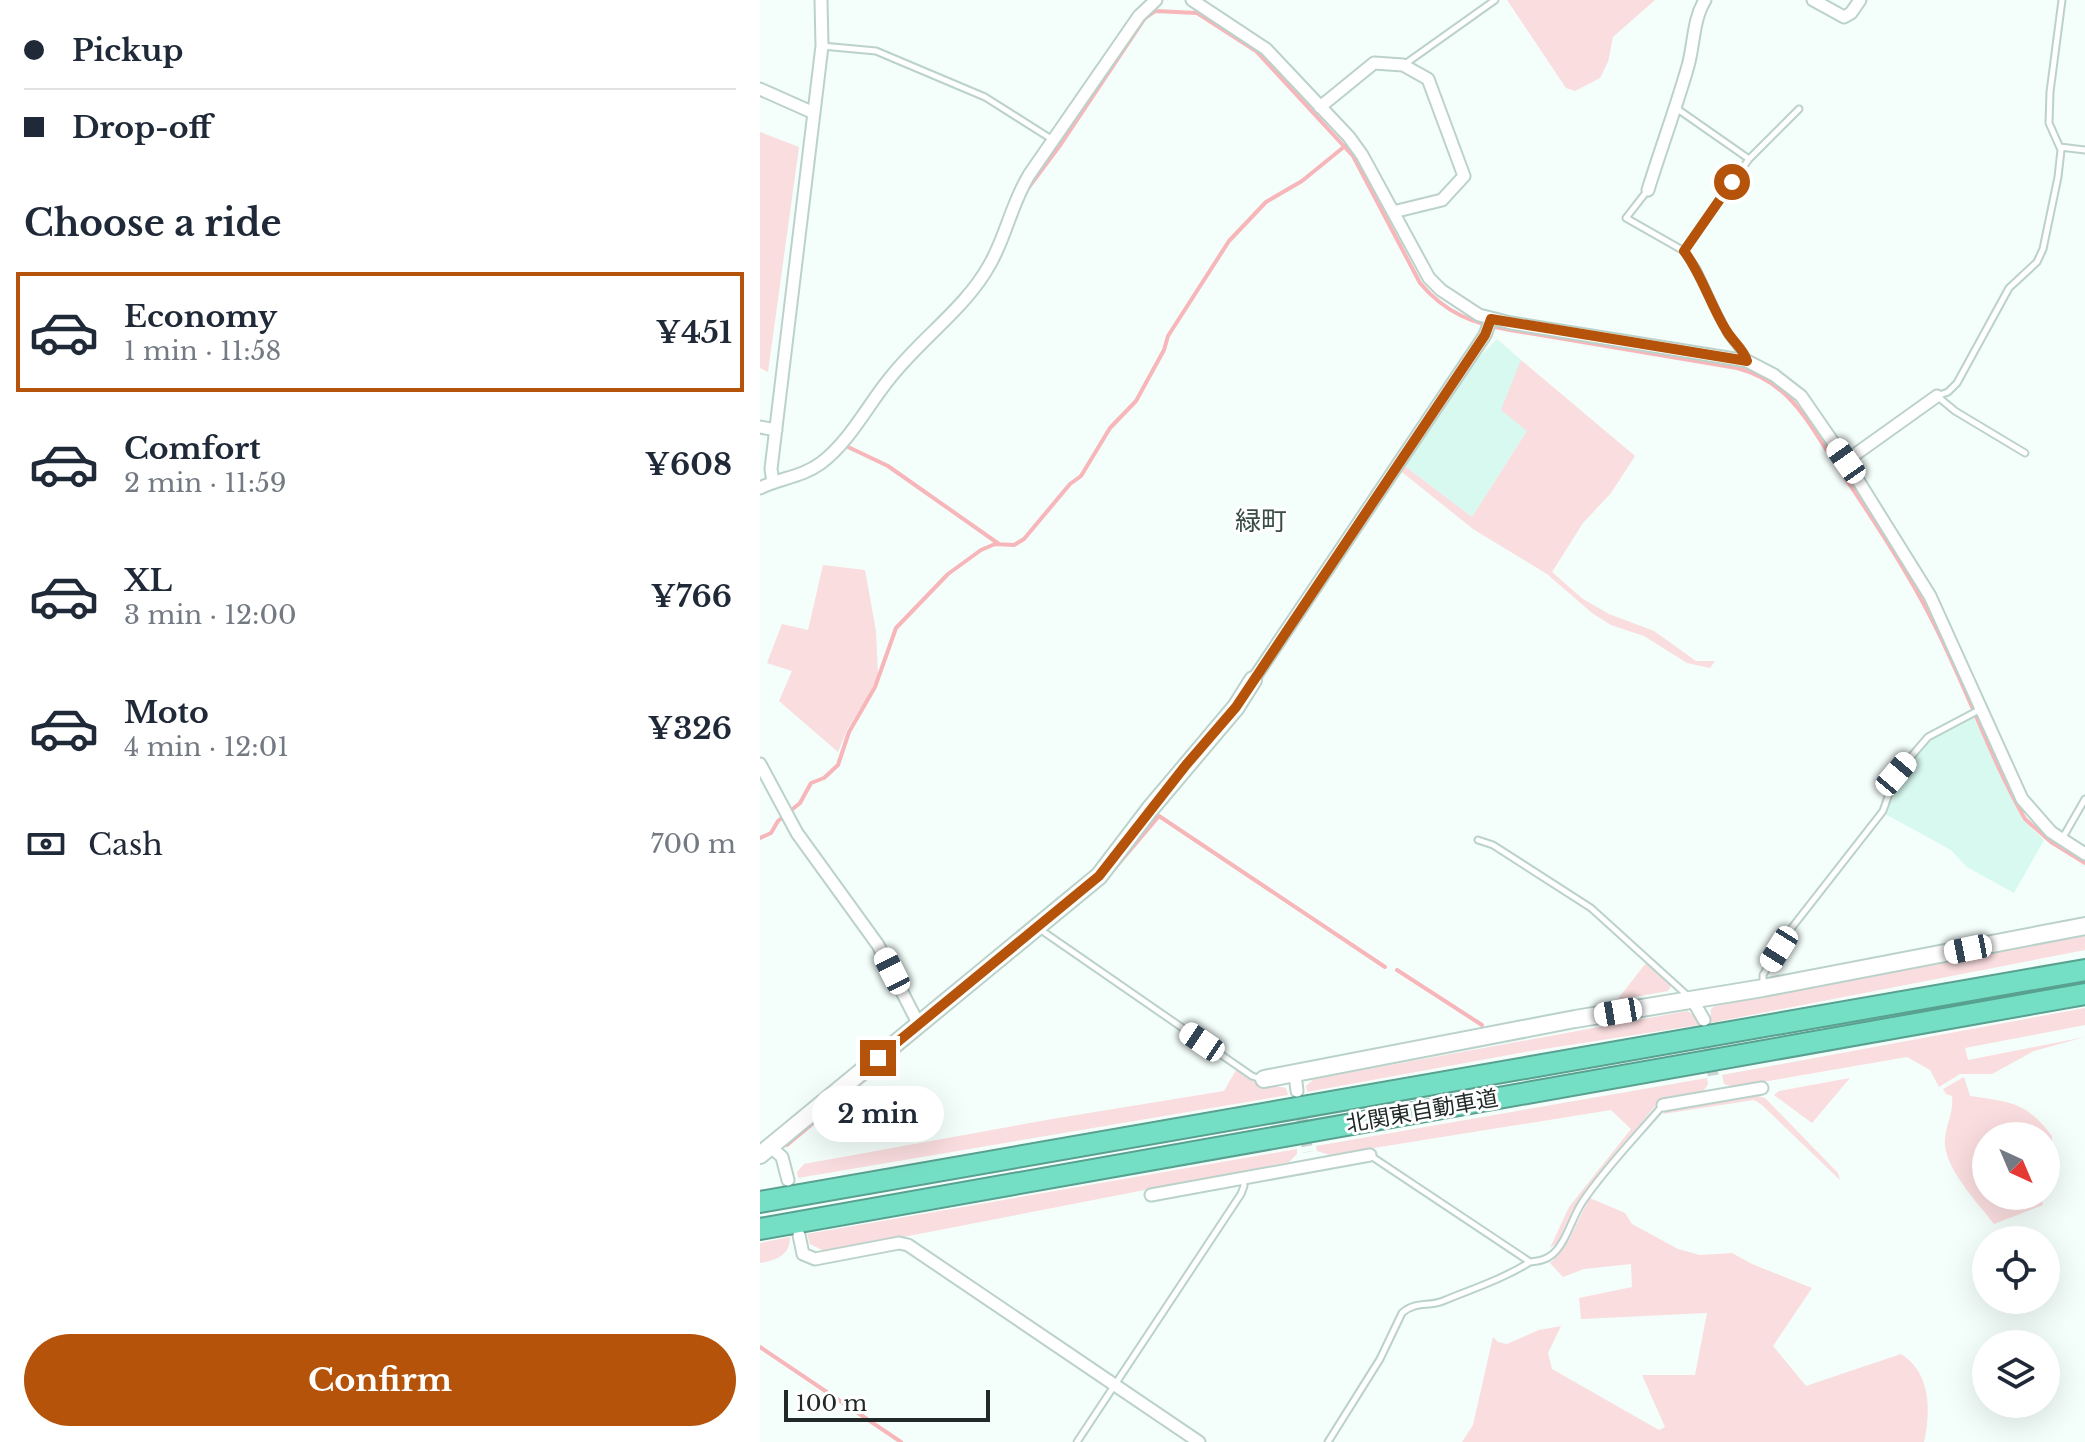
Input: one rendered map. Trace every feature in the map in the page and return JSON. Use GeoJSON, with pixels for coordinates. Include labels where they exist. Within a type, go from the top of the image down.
{"type":"FeatureCollection","features":[{"type":"Feature","properties":{"kind":"highway","name":"北関東自動車道"},"geometry":{"type":"LineString","coordinates":[[760,1202],[2085,970]]}},
{"type":"Feature","properties":{"kind":"highway","name":"北関東自動車道"},"geometry":{"type":"LineString","coordinates":[[760,1229],[2085,994]]}},
{"type":"Feature","properties":{"kind":"street"},"geometry":{"type":"LineString","coordinates":[[773,482],[771,469],[822,46],[821,0]]}},
{"type":"Feature","properties":{"kind":"street"},"geometry":{"type":"LineString","coordinates":[[760,488],[807,472],[839,446],[891,376],[974,289],[992,262],[1015,198],[1139,16],[1156,0]]}},
{"type":"Feature","properties":{"kind":"street"},"geometry":{"type":"LineString","coordinates":[[1192,0],[1257,41],[1320,107],[1362,155],[1429,278],[1464,306],[1491,319],[1747,361],[1774,375],[1801,396],[1846,461],[1930,596],[2022,799],[2034,815],[2061,839],[2085,854]]}},
{"type":"Feature","properties":{"kind":"street"},"geometry":{"type":"LineString","coordinates":[[1648,190],[1676,108],[1690,60],[1697,17],[1705,0]]}},
{"type":"Feature","properties":{"kind":"street"},"geometry":{"type":"LineString","coordinates":[[1813,0],[1844,17],[1860,0]]}},
{"type":"Feature","properties":{"kind":"street"},"geometry":{"type":"LineString","coordinates":[[1320,107],[1374,63],[1403,65],[1428,79],[1464,176],[1442,200],[1393,212]]}},
{"type":"Feature","properties":{"kind":"street"},"geometry":{"type":"LineString","coordinates":[[760,89],[814,113]]}},
{"type":"Feature","properties":{"kind":"street"},"geometry":{"type":"LineString","coordinates":[[788,1180],[782,1157],[766,1151],[1099,876],[1236,707],[1485,335],[1491,319]]}},
{"type":"Feature","properties":{"kind":"street"},"geometry":{"type":"LineString","coordinates":[[1846,461],[1937,396]]}},
{"type":"Feature","properties":{"kind":"street"},"geometry":{"type":"LineString","coordinates":[[760,427],[776,430]]}},
{"type":"Feature","properties":{"kind":"street"},"geometry":{"type":"LineString","coordinates":[[760,764],[814,858],[878,945],[918,1023]]}},
{"type":"Feature","properties":{"kind":"street"},"geometry":{"type":"LineString","coordinates":[[1264,1079],[1296,1082],[1692,999],[2085,926]]}},
{"type":"Feature","properties":{"kind":"street"},"geometry":{"type":"LineString","coordinates":[[1692,999],[1704,1020]]}},
{"type":"Feature","properties":{"kind":"street"},"geometry":{"type":"LineString","coordinates":[[1714,1080],[1715,1095]]}},
{"type":"Feature","properties":{"kind":"street"},"geometry":{"type":"LineString","coordinates":[[1663,1105],[1762,1088]]}},
{"type":"Feature","properties":{"kind":"street"},"geometry":{"type":"LineString","coordinates":[[1151,1195],[1243,1177],[1309,1158],[1370,1155]]}},
{"type":"Feature","properties":{"kind":"street"},"geometry":{"type":"LineString","coordinates":[[799,1235],[803,1254],[815,1259],[899,1243],[908,1245],[1199,1442]]}},
{"type":"Feature","properties":{"kind":"lane"},"geometry":{"type":"LineString","coordinates":[[1403,65],[1495,0]]}},
{"type":"Feature","properties":{"kind":"lane"},"geometry":{"type":"LineString","coordinates":[[1937,396],[1948,392],[1957,383],[2009,288],[2037,262],[2043,249],[2058,177],[2060,147],[2049,123],[2062,0]]}},
{"type":"Feature","properties":{"kind":"lane"},"geometry":{"type":"LineString","coordinates":[[822,46],[876,51],[985,97],[1054,140]]}},
{"type":"Feature","properties":{"kind":"lane"},"geometry":{"type":"LineString","coordinates":[[1676,108],[1749,159]]}},
{"type":"Feature","properties":{"kind":"lane"},"geometry":{"type":"LineString","coordinates":[[1684,251],[1749,159],[1799,109]]}},
{"type":"Feature","properties":{"kind":"lane"},"geometry":{"type":"LineString","coordinates":[[2060,147],[2085,150]]}},
{"type":"Feature","properties":{"kind":"lane"},"geometry":{"type":"LineString","coordinates":[[1648,190],[1626,218],[1684,251],[1697,269],[1728,335],[1746,355],[1747,361]]}},
{"type":"Feature","properties":{"kind":"lane"},"geometry":{"type":"LineString","coordinates":[[1937,396],[1955,411],[2025,453]]}},
{"type":"Feature","properties":{"kind":"lane"},"geometry":{"type":"LineString","coordinates":[[1763,988],[1763,975],[1790,930],[1883,811],[1896,774],[1928,737],[1981,709]]}},
{"type":"Feature","properties":{"kind":"lane"},"geometry":{"type":"LineString","coordinates":[[2061,839],[2085,799]]}},
{"type":"Feature","properties":{"kind":"lane"},"geometry":{"type":"LineString","coordinates":[[1478,840],[1493,845],[1591,908],[1692,999]]}},
{"type":"Feature","properties":{"kind":"lane"},"geometry":{"type":"LineString","coordinates":[[1037,928],[1258,1079],[1264,1079]]}},
{"type":"Feature","properties":{"kind":"lane"},"geometry":{"type":"LineString","coordinates":[[1328,1442],[1380,1359],[1402,1313],[1415,1304],[1439,1303],[1552,1255],[1585,1199],[1663,1105]]}},
{"type":"Feature","properties":{"kind":"lane"},"geometry":{"type":"LineString","coordinates":[[1370,1155],[1530,1262]]}},
{"type":"Feature","properties":{"kind":"lane"},"geometry":{"type":"LineString","coordinates":[[1077,1442],[1241,1194],[1243,1177]]}},
{"type":"Feature","properties":{"kind":"shaded area"},"geometry":{"type":"Polygon","coordinates":[[[1507,0],[1655,0],[1613,37],[1608,62],[1600,78],[1575,91],[1566,88],[1507,0]]]}},
{"type":"Feature","properties":{"kind":"shaded area"},"geometry":{"type":"Polygon","coordinates":[[[760,132],[799,147],[768,372],[760,368],[760,132]]]}},
{"type":"Feature","properties":{"kind":"shaded area"},"geometry":{"type":"Polygon","coordinates":[[[1497,339],[1521,360],[1515,378],[1527,431],[1472,517],[1402,464],[1478,358],[1497,339]]]}},
{"type":"Feature","properties":{"kind":"shaded area"},"geometry":{"type":"Polygon","coordinates":[[[1521,360],[1635,456],[1611,493],[1583,523],[1552,572],[1583,599],[1609,614],[1654,631],[1696,661],[1715,661],[1710,668],[1687,663],[1644,636],[1611,625],[1592,613],[1547,574],[1473,529],[1398,469],[1402,464],[1472,517],[1527,431],[1501,410],[1521,360]]]}},
{"type":"Feature","properties":{"kind":"shaded area"},"geometry":{"type":"Polygon","coordinates":[[[823,565],[865,570],[876,631],[878,676],[838,752],[779,701],[792,671],[767,663],[782,624],[808,630],[823,565]]]}},
{"type":"Feature","properties":{"kind":"shaded area"},"geometry":{"type":"Polygon","coordinates":[[[1973,716],[2022,819],[2044,840],[2014,893],[1967,867],[1951,850],[1887,815],[1895,784],[1929,741],[1973,716]]]}},
{"type":"Feature","properties":{"kind":"shaded area"},"geometry":{"type":"Polygon","coordinates":[[[2085,936],[2085,950],[1710,1023],[1711,1009],[1715,1006],[2085,936]]]}},
{"type":"Feature","properties":{"kind":"shaded area"},"geometry":{"type":"Polygon","coordinates":[[[1646,963],[1671,986],[1668,991],[1617,1000],[1646,963]]]}},
{"type":"Feature","properties":{"kind":"shaded area"},"geometry":{"type":"Polygon","coordinates":[[[2085,1008],[2085,1025],[1965,1048],[1968,1060],[2085,1037],[2034,1051],[1992,1074],[1960,1074],[1939,1087],[1930,1070],[1907,1057],[1734,1087],[1724,1084],[1722,1075],[2085,1008]]]}},
{"type":"Feature","properties":{"kind":"shaded area"},"geometry":{"type":"Polygon","coordinates":[[[1687,1011],[1698,1018],[1698,1025],[1525,1052],[1307,1092],[1306,1086],[1314,1079],[1687,1011]]]}},
{"type":"Feature","properties":{"kind":"shaded area"},"geometry":{"type":"Polygon","coordinates":[[[1236,1070],[1259,1085],[1286,1088],[1288,1095],[798,1178],[797,1172],[804,1164],[1224,1091],[1236,1070]]]}},
{"type":"Feature","properties":{"kind":"shaded area"},"geometry":{"type":"Polygon","coordinates":[[[1964,1077],[1970,1096],[2017,1106],[2040,1122],[1972,1122],[1972,1196],[1955,1172],[1946,1150],[1952,1096],[1943,1089],[1964,1077]]]}},
{"type":"Feature","properties":{"kind":"shaded area"},"geometry":{"type":"Polygon","coordinates":[[[1707,1078],[1708,1084],[1703,1092],[1659,1101],[1574,1208],[1558,1242],[1550,1248],[1569,1207],[1631,1129],[1611,1110],[1330,1155],[1317,1151],[1316,1146],[1707,1078]]]}},
{"type":"Feature","properties":{"kind":"shaded area"},"geometry":{"type":"Polygon","coordinates":[[[1850,1078],[1812,1123],[1774,1095],[1779,1091],[1850,1078]]]}},
{"type":"Feature","properties":{"kind":"shaded area"},"geometry":{"type":"Polygon","coordinates":[[[1755,1095],[1765,1098],[1838,1173],[1840,1180],[1754,1100],[1663,1114],[1666,1110],[1755,1095]]]}},
{"type":"Feature","properties":{"kind":"shaded area"},"geometry":{"type":"Polygon","coordinates":[[[1297,1149],[1297,1154],[1289,1162],[826,1252],[810,1244],[807,1234],[1297,1149]]]}},
{"type":"Feature","properties":{"kind":"shaded area"},"geometry":{"type":"Polygon","coordinates":[[[1590,1198],[1625,1213],[1632,1224],[1678,1249],[1700,1255],[1732,1253],[1812,1288],[1773,1346],[1806,1386],[1901,1354],[1918,1371],[1926,1393],[1928,1417],[1924,1442],[1462,1442],[1473,1425],[1493,1337],[1507,1344],[1539,1330],[1561,1326],[1548,1353],[1552,1369],[1659,1430],[1665,1427],[1642,1375],[1695,1375],[1707,1313],[1581,1319],[1579,1298],[1632,1287],[1631,1264],[1584,1269],[1563,1277],[1550,1263],[1568,1241],[1590,1198]]]}},
{"type":"Feature","properties":{"kind":"shaded area"},"geometry":{"type":"Polygon","coordinates":[[[1983,1210],[2030,1210],[1994,1224],[1983,1210]]]}},
{"type":"Feature","properties":{"kind":"shaded area"},"geometry":{"type":"Polygon","coordinates":[[[790,1237],[785,1253],[760,1263],[760,1243],[790,1237]]]}},
{"type":"Feature","properties":{"kind":"waterway"},"geometry":{"type":"LineString","coordinates":[[1026,191],[1145,18],[1155,11],[1197,13],[1256,51],[1353,156],[1420,283],[1450,309],[1461,316],[1497,327],[1737,368],[1755,374],[1784,393],[1815,432],[1919,595],[2025,819],[2051,842],[2085,863]]}},
{"type":"Feature","properties":{"kind":"waterway"},"geometry":{"type":"LineString","coordinates":[[760,838],[771,833],[778,821],[800,803],[811,783],[824,778],[838,765],[849,732],[875,687],[896,628],[948,574],[981,550],[995,544],[1014,545],[1024,539],[1070,484],[1081,476],[1110,428],[1136,401],[1164,350],[1168,336],[1229,241],[1266,202],[1302,181],[1345,146]]}},
{"type":"Feature","properties":{"kind":"waterway"},"geometry":{"type":"LineString","coordinates":[[983,285],[993,269]]}},
{"type":"Feature","properties":{"kind":"waterway"},"geometry":{"type":"LineString","coordinates":[[848,443],[846,446],[888,466],[999,544]]}},
{"type":"Feature","properties":{"kind":"waterway"},"geometry":{"type":"LineString","coordinates":[[1104,881],[1159,816],[1385,967]]}},
{"type":"Feature","properties":{"kind":"waterway"},"geometry":{"type":"LineString","coordinates":[[1397,970],[1482,1025]]}},
{"type":"Feature","properties":{"kind":"waterway"},"geometry":{"type":"LineString","coordinates":[[787,1145],[937,1019]]}},
{"type":"Feature","properties":{"kind":"waterway"},"geometry":{"type":"LineString","coordinates":[[760,1347],[901,1442]]}},
{"type":"Feature","properties":{"kind":"tunnel"},"geometry":{"type":"LineString","coordinates":[[1706,1032],[1714,1080]]}},
{"type":"Feature","properties":{"kind":"tunnel"},"geometry":{"type":"LineString","coordinates":[[1299,1103],[1308,1152]]}},
{"type":"Feature","properties":{"kind":"district","name":"緑町"},"geometry":{"type":"Point","coordinates":[1261,521]}},
{"type":"Feature","properties":{"kind":"route"},"geometry":{"type":"LineString","coordinates":[[878,1058],[1099,876],[1150,809],[1236,707],[1485,335],[1491,319],[1747,361],[1746,355],[1728,335],[1697,269],[1684,251],[1732,182]]}}]}
